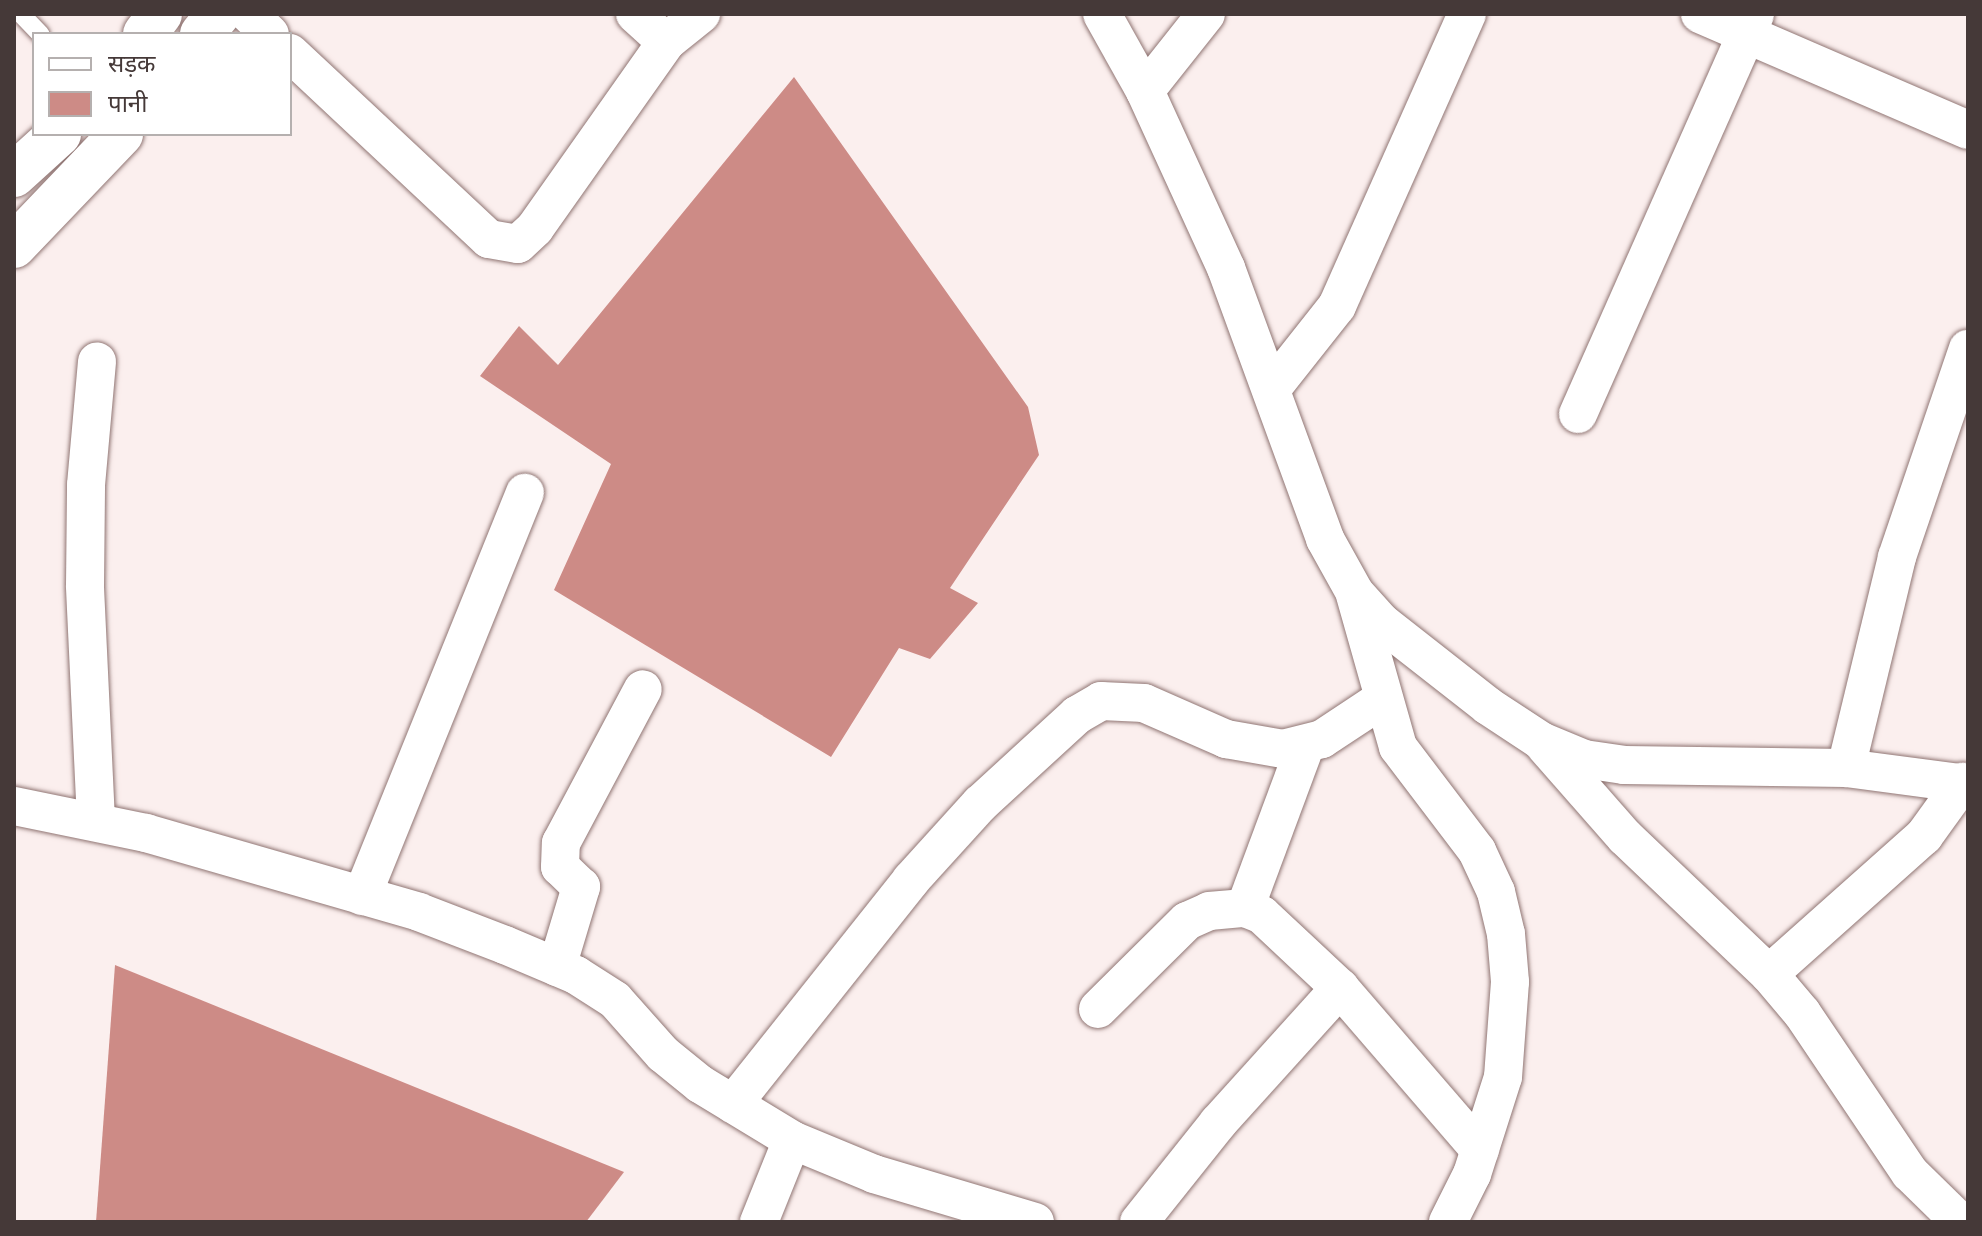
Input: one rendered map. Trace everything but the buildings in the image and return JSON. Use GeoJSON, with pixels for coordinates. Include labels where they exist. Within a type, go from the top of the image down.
{"type":"FeatureCollection","features":[{"type":"Feature","properties":{"kind":"main road"},"geometry":{"type":"LineString","coordinates":[[146,32],[160,14]]}},
{"type":"Feature","properties":{"kind":"main road"},"geometry":{"type":"LineString","coordinates":[[204,32],[218,14]]}},
{"type":"Feature","properties":{"kind":"main road"},"geometry":{"type":"LineString","coordinates":[[14,175],[57,136]]}},
{"type":"Feature","properties":{"kind":"main road"},"geometry":{"type":"LineString","coordinates":[[14,246],[119,136]]}},
{"type":"Feature","properties":{"kind":"street"},"geometry":{"type":"LineString","coordinates":[[249,14],[268,32]]}},
{"type":"Feature","properties":{"kind":"street"},"geometry":{"type":"LineString","coordinates":[[635,14],[666,42]]}},
{"type":"Feature","properties":{"kind":"street"},"geometry":{"type":"LineString","coordinates":[[292,55],[489,239],[504,245],[518,244],[535,228],[666,42],[701,14]]}},
{"type":"Feature","properties":{"kind":"street"},"geometry":{"type":"LineString","coordinates":[[1102,14],[1145,91],[1193,190],[1273,387],[1325,539],[1355,593],[1381,700],[1398,747],[1477,851],[1503,920],[1510,982],[1503,1077],[1480,1150],[1448,1222]]}},
{"type":"Feature","properties":{"kind":"street"},"geometry":{"type":"LineString","coordinates":[[1145,91],[1206,14]]}},
{"type":"Feature","properties":{"kind":"street"},"geometry":{"type":"LineString","coordinates":[[1273,387],[1337,306],[1467,14]]}},
{"type":"Feature","properties":{"kind":"street"},"geometry":{"type":"LineString","coordinates":[[1700,14],[1751,24],[1968,130]]}},
{"type":"Feature","properties":{"kind":"street"},"geometry":{"type":"LineString","coordinates":[[1578,414],[1751,24]]}},
{"type":"Feature","properties":{"kind":"street"},"geometry":{"type":"LineString","coordinates":[[1846,768],[1897,557],[1968,349]]}},
{"type":"Feature","properties":{"kind":"street"},"geometry":{"type":"LineString","coordinates":[[96,821],[85,585],[86,485],[97,361]]}},
{"type":"Feature","properties":{"kind":"street"},"geometry":{"type":"LineString","coordinates":[[362,896],[525,493]]}},
{"type":"Feature","properties":{"kind":"street"},"geometry":{"type":"LineString","coordinates":[[1355,593],[1435,666],[1541,741],[1584,759],[1624,765],[1846,768],[1965,783]]}},
{"type":"Feature","properties":{"kind":"street"},"geometry":{"type":"LineString","coordinates":[[557,967],[581,887],[560,867],[561,843],[643,689]]}},
{"type":"Feature","properties":{"kind":"street"},"geometry":{"type":"LineString","coordinates":[[733,1104],[911,880],[980,804],[1077,715],[1101,701],[1144,703],[1226,739],[1283,749],[1305,747],[1381,700]]}},
{"type":"Feature","properties":{"kind":"street"},"geometry":{"type":"LineString","coordinates":[[1541,741],[1625,837],[1769,974],[1802,1013],[1910,1173],[1960,1222]]}},
{"type":"Feature","properties":{"kind":"street"},"geometry":{"type":"LineString","coordinates":[[1245,908],[1305,747]]}},
{"type":"Feature","properties":{"kind":"street"},"geometry":{"type":"LineString","coordinates":[[1769,974],[1924,836],[1965,783]]}},
{"type":"Feature","properties":{"kind":"street"},"geometry":{"type":"LineString","coordinates":[[14,806],[96,821],[362,896],[557,967],[615,1000],[663,1054],[733,1104],[792,1140],[874,1174],[1017,1219]]}},
{"type":"Feature","properties":{"kind":"street"},"geometry":{"type":"LineString","coordinates":[[1098,1009],[1187,921],[1209,911],[1245,908],[1262,915],[1340,988],[1480,1150]]}},
{"type":"Feature","properties":{"kind":"street"},"geometry":{"type":"LineString","coordinates":[[1139,1222],[1218,1123],[1340,988]]}},
{"type":"Feature","properties":{"kind":"street"},"geometry":{"type":"LineString","coordinates":[[759,1222],[792,1140]]}},
{"type":"Feature","properties":{"kind":"lane"},"geometry":{"type":"LineString","coordinates":[[21,14],[38,32]]}},
{"type":"Feature","properties":{"kind":"water"},"geometry":{"type":"Polygon","coordinates":[[[794,77],[1028,407],[1039,455],[950,588],[978,603],[930,659],[899,648],[831,757],[554,590],[611,464],[480,376],[519,326],[558,365],[794,77]]]}},
{"type":"Feature","properties":{"kind":"water"},"geometry":{"type":"Polygon","coordinates":[[[115,965],[624,1172],[586,1222],[96,1222],[115,965]]]}}]}
